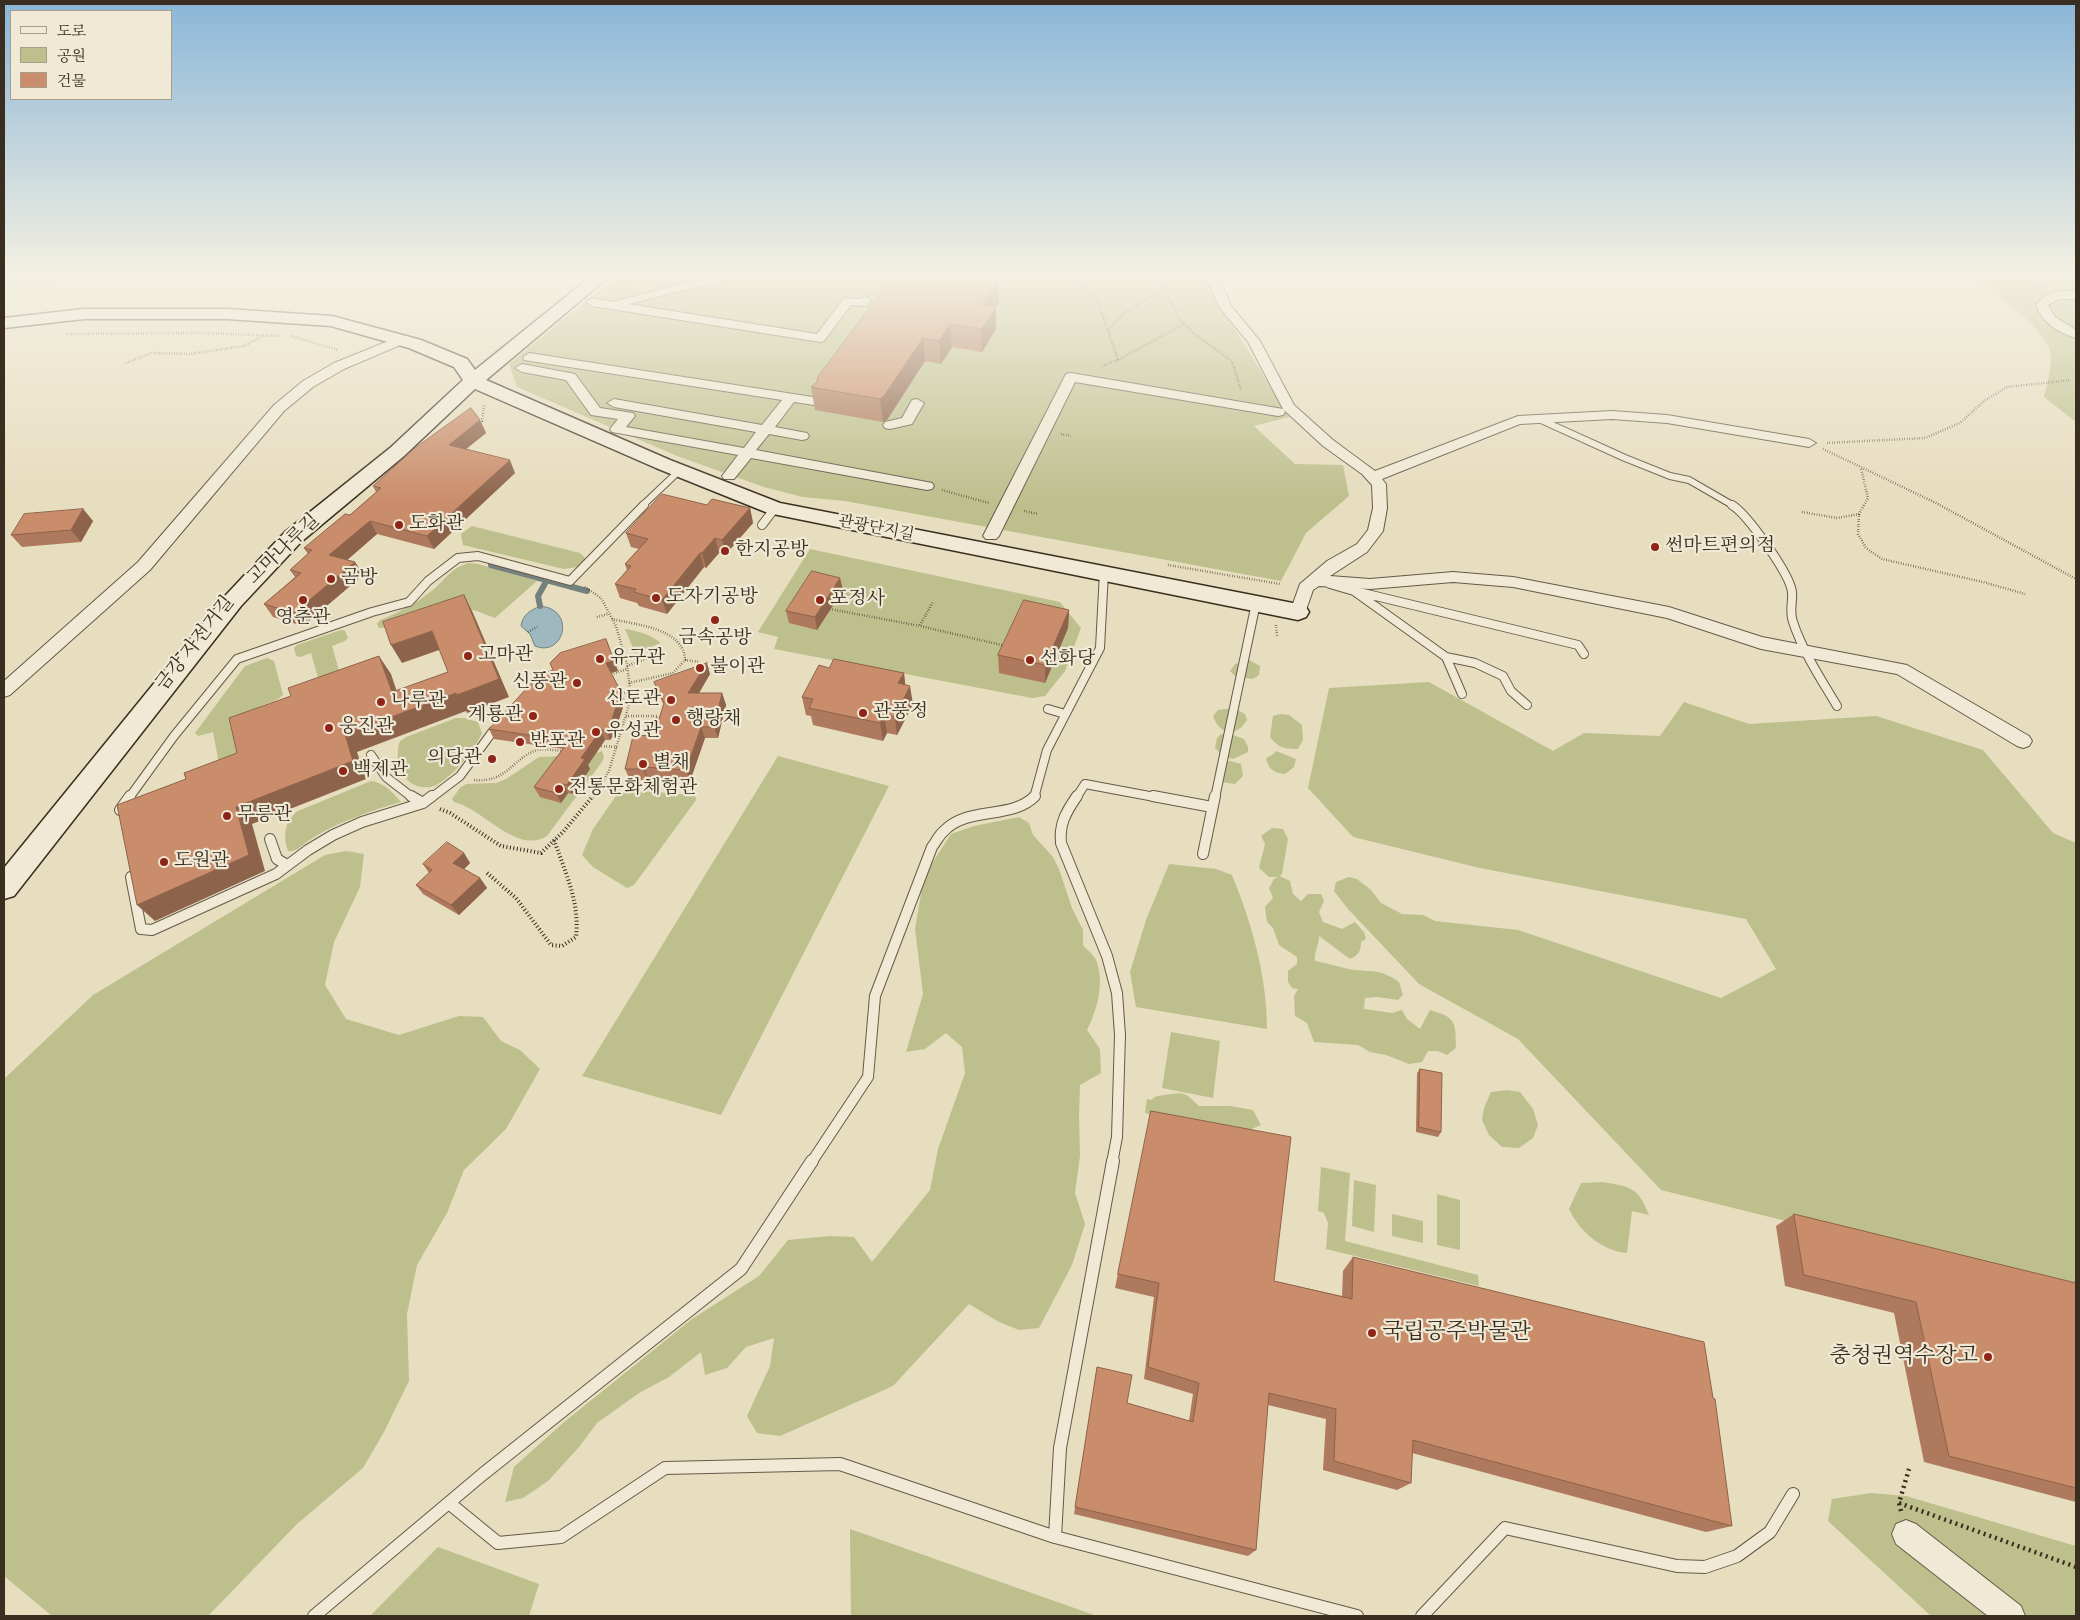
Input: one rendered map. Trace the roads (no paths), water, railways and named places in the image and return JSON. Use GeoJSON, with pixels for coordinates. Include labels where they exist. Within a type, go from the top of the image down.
{"type":"FeatureCollection","features":[{"type":"Feature","properties":{"kind":"main road"},"geometry":{"type":"LineString","coordinates":[[426,350],[461,363],[473,381]]}},
{"type":"Feature","properties":{"kind":"main road","name":"고마나루길"},"geometry":{"type":"LineString","coordinates":[[7,879],[232,601],[293,536],[397,452],[473,381],[516,350]]}},
{"type":"Feature","properties":{"kind":"main road","name":"관광단지길"},"geometry":{"type":"LineString","coordinates":[[473,381],[680,470],[775,508],[1013,557],[1104,572],[1298,612]]}},
{"type":"Feature","properties":{"kind":"street"},"geometry":{"type":"LineString","coordinates":[[4,690],[144,566],[279,408],[308,384],[357,358],[378,350]]}},
{"type":"Feature","properties":{"kind":"street"},"geometry":{"type":"LineString","coordinates":[[1258,350],[1288,407],[1328,443],[1367,471],[1379,484],[1380,508],[1375,531],[1362,548],[1333,566],[1306,588],[1298,612]]}},
{"type":"Feature","properties":{"kind":"street"},"geometry":{"type":"LineString","coordinates":[[814,400],[525,362],[570,377],[596,412],[628,416],[617,429],[927,486]]}},
{"type":"Feature","properties":{"kind":"street"},"geometry":{"type":"LineString","coordinates":[[991,536],[1071,377],[1278,412]]}},
{"type":"Feature","properties":{"kind":"street"},"geometry":{"type":"LineString","coordinates":[[729,476],[790,397]]}},
{"type":"Feature","properties":{"kind":"street"},"geometry":{"type":"LineString","coordinates":[[586,398],[802,436]]}},
{"type":"Feature","properties":{"kind":"street"},"geometry":{"type":"LineString","coordinates":[[890,426],[907,421],[917,402]]}},
{"type":"Feature","properties":{"kind":"street"},"geometry":{"type":"LineString","coordinates":[[1373,477],[1518,420],[1612,415],[1667,419],[1808,443]]}},
{"type":"Feature","properties":{"kind":"street"},"geometry":{"type":"LineString","coordinates":[[1316,580],[1370,584],[1453,577],[1513,582],[1669,613],[1761,643],[1901,669],[2023,741]]}},
{"type":"Feature","properties":{"kind":"street"},"geometry":{"type":"LineString","coordinates":[[1906,1534],[2011,1616]]}},
{"type":"Feature","properties":{"kind":"lane"},"geometry":{"type":"LineString","coordinates":[[1539,419],[1625,458],[1670,476],[1689,480],[1740,510],[1761,535],[1792,591],[1790,607],[1792,620],[1806,652],[1837,706]]}},
{"type":"Feature","properties":{"kind":"lane"},"geometry":{"type":"LineString","coordinates":[[121,820],[120,811],[174,736],[237,659],[372,612],[409,602],[428,581],[458,558],[478,556],[570,581],[623,525],[680,470]]}},
{"type":"Feature","properties":{"kind":"lane"},"geometry":{"type":"LineString","coordinates":[[762,525],[775,508]]}},
{"type":"Feature","properties":{"kind":"lane"},"geometry":{"type":"LineString","coordinates":[[314,1616],[449,1503],[741,1269],[868,1077],[876,996],[932,847],[944,830],[960,820],[1025,805],[1035,797],[1047,750],[1100,648],[1104,572]]}},
{"type":"Feature","properties":{"kind":"lane"},"geometry":{"type":"LineString","coordinates":[[1316,580],[1354,591],[1578,645],[1584,654]]}},
{"type":"Feature","properties":{"kind":"lane"},"geometry":{"type":"LineString","coordinates":[[1354,591],[1446,657],[1475,663],[1503,676],[1510,691],[1527,705]]}},
{"type":"Feature","properties":{"kind":"lane"},"geometry":{"type":"LineString","coordinates":[[1203,854],[1256,603]]}},
{"type":"Feature","properties":{"kind":"lane"},"geometry":{"type":"LineString","coordinates":[[1446,657],[1462,694]]}},
{"type":"Feature","properties":{"kind":"lane"},"geometry":{"type":"LineString","coordinates":[[1048,708],[1065,714]]}},
{"type":"Feature","properties":{"kind":"lane"},"geometry":{"type":"LineString","coordinates":[[129,866],[141,930],[152,930],[276,874],[308,850],[347,829],[362,822],[423,802],[460,776],[493,731]]}},
{"type":"Feature","properties":{"kind":"lane"},"geometry":{"type":"LineString","coordinates":[[371,755],[376,767],[411,798],[423,802]]}},
{"type":"Feature","properties":{"kind":"lane"},"geometry":{"type":"LineString","coordinates":[[1054,1537],[1060,1448],[1117,1137],[1120,1035],[1117,993],[1107,956],[1064,856],[1058,838],[1061,821],[1085,784],[1212,807]]}},
{"type":"Feature","properties":{"kind":"lane"},"geometry":{"type":"LineString","coordinates":[[270,839],[278,859],[287,865]]}},
{"type":"Feature","properties":{"kind":"lane"},"geometry":{"type":"LineString","coordinates":[[449,1503],[498,1543],[562,1537],[665,1468],[840,1464],[1054,1537],[1357,1616]]}},
{"type":"Feature","properties":{"kind":"lane"},"geometry":{"type":"LineString","coordinates":[[1422,1616],[1504,1528],[1677,1566],[1705,1566],[1737,1556],[1770,1532],[1792,1494]]}},
{"type":"Feature","properties":{"kind":"water"},"geometry":{"type":"Polygon","coordinates":[[[540,606],[552,609],[559,615],[562,623],[562,632],[559,639],[553,645],[545,648],[535,646],[530,634],[521,626],[525,616],[540,606]]]}},
{"type":"Feature","properties":{"kind":"waterway"},"geometry":{"type":"LineString","coordinates":[[491,565],[547,580]]}},
{"type":"Feature","properties":{"kind":"waterway"},"geometry":{"type":"LineString","coordinates":[[540,606],[538,596],[547,580]]}},
{"type":"Feature","properties":{"kind":"waterway"},"geometry":{"type":"LineString","coordinates":[[547,580],[587,591]]}},
{"type":"Feature","properties":{"kind":"place","name":"도화관"},"geometry":{"type":"Point","coordinates":[399,525]}},
{"type":"Feature","properties":{"kind":"place","name":"썬마트편의점"},"geometry":{"type":"Point","coordinates":[1655,547]}},
{"type":"Feature","properties":{"kind":"place","name":"한지공방"},"geometry":{"type":"Point","coordinates":[725,551]}},
{"type":"Feature","properties":{"kind":"place","name":"곰방"},"geometry":{"type":"Point","coordinates":[331,579]}},
{"type":"Feature","properties":{"kind":"place","name":"도자기공방"},"geometry":{"type":"Point","coordinates":[656,598]}},
{"type":"Feature","properties":{"kind":"place","name":"영춘관"},"geometry":{"type":"Point","coordinates":[303,600]}},
{"type":"Feature","properties":{"kind":"place","name":"포정사"},"geometry":{"type":"Point","coordinates":[820,600]}},
{"type":"Feature","properties":{"kind":"place","name":"금속공방"},"geometry":{"type":"Point","coordinates":[715,620]}},
{"type":"Feature","properties":{"kind":"place","name":"고마관"},"geometry":{"type":"Point","coordinates":[468,656]}},
{"type":"Feature","properties":{"kind":"place","name":"유구관"},"geometry":{"type":"Point","coordinates":[600,659]}},
{"type":"Feature","properties":{"kind":"place","name":"선화당"},"geometry":{"type":"Point","coordinates":[1030,660]}},
{"type":"Feature","properties":{"kind":"place","name":"불이관"},"geometry":{"type":"Point","coordinates":[700,668]}},
{"type":"Feature","properties":{"kind":"place","name":"신풍관"},"geometry":{"type":"Point","coordinates":[577,683]}},
{"type":"Feature","properties":{"kind":"place","name":"신토관"},"geometry":{"type":"Point","coordinates":[671,700]}},
{"type":"Feature","properties":{"kind":"place","name":"나루관"},"geometry":{"type":"Point","coordinates":[381,702]}},
{"type":"Feature","properties":{"kind":"place","name":"관풍정"},"geometry":{"type":"Point","coordinates":[863,713]}},
{"type":"Feature","properties":{"kind":"place","name":"계룡관"},"geometry":{"type":"Point","coordinates":[533,716]}},
{"type":"Feature","properties":{"kind":"place","name":"행랑채"},"geometry":{"type":"Point","coordinates":[676,720]}},
{"type":"Feature","properties":{"kind":"place","name":"웅진관"},"geometry":{"type":"Point","coordinates":[329,728]}},
{"type":"Feature","properties":{"kind":"place","name":"우성관"},"geometry":{"type":"Point","coordinates":[596,732]}},
{"type":"Feature","properties":{"kind":"place","name":"반포관"},"geometry":{"type":"Point","coordinates":[520,742]}},
{"type":"Feature","properties":{"kind":"place","name":"의당관"},"geometry":{"type":"Point","coordinates":[492,759]}},
{"type":"Feature","properties":{"kind":"place","name":"별채"},"geometry":{"type":"Point","coordinates":[643,764]}},
{"type":"Feature","properties":{"kind":"place","name":"백제관"},"geometry":{"type":"Point","coordinates":[343,771]}},
{"type":"Feature","properties":{"kind":"place","name":"전통문화체험관"},"geometry":{"type":"Point","coordinates":[559,789]}},
{"type":"Feature","properties":{"kind":"place","name":"무릉관"},"geometry":{"type":"Point","coordinates":[227,816]}},
{"type":"Feature","properties":{"kind":"place","name":"도원관"},"geometry":{"type":"Point","coordinates":[164,862]}},
{"type":"Feature","properties":{"kind":"place","name":"국립공주박물관"},"geometry":{"type":"Point","coordinates":[1372,1333]}},
{"type":"Feature","properties":{"kind":"place","name":"충청권역수장고"},"geometry":{"type":"Point","coordinates":[1988,1357]}}]}
